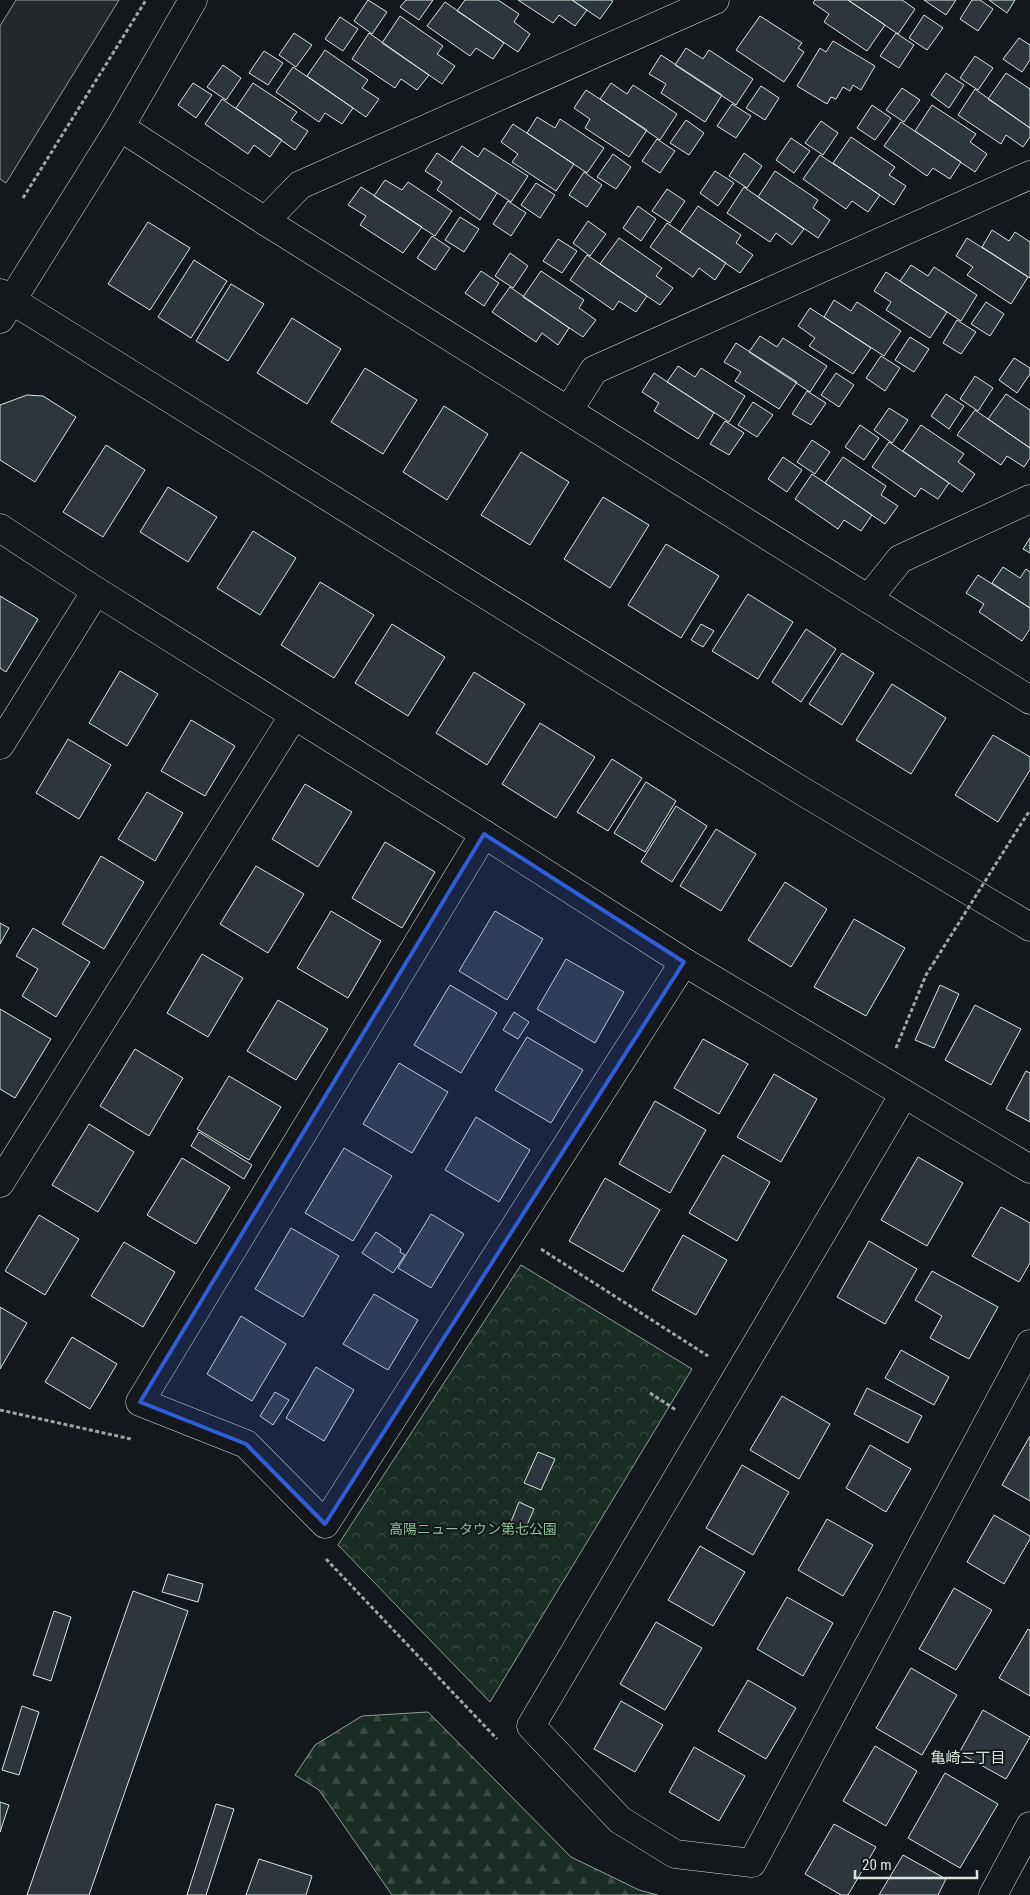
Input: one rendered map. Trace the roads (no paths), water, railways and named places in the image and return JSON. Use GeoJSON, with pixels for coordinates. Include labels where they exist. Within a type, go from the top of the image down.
{"type":"FeatureCollection","features":[{"type":"Feature","properties":{"kind":"street"},"geometry":{"type":"LineString","coordinates":[[193,0],[120,127],[4,304],[785,780],[1030,927]]}},
{"type":"Feature","properties":{"kind":"street"},"geometry":{"type":"LineString","coordinates":[[265,221],[300,185],[715,0]]}},
{"type":"Feature","properties":{"kind":"street"},"geometry":{"type":"LineString","coordinates":[[120,127],[265,221],[1030,700]]}},
{"type":"Feature","properties":{"kind":"street"},"geometry":{"type":"LineString","coordinates":[[569,410],[594,370],[1030,175]]}},
{"type":"Feature","properties":{"kind":"street"},"geometry":{"type":"LineString","coordinates":[[868,599],[900,559],[1030,499]]}},
{"type":"Feature","properties":{"kind":"street"},"geometry":{"type":"LineString","coordinates":[[0,528],[96,591],[484,834],[684,962],[1030,1169]]}},
{"type":"Feature","properties":{"kind":"street"},"geometry":{"type":"LineString","coordinates":[[0,745],[96,591]]}},
{"type":"Feature","properties":{"kind":"street"},"geometry":{"type":"LineString","coordinates":[[0,1183],[294,715]]}},
{"type":"Feature","properties":{"kind":"street"},"geometry":{"type":"LineString","coordinates":[[484,834],[140,1402],[246,1444],[325,1524],[684,962]]}},
{"type":"Feature","properties":{"kind":"street"},"geometry":{"type":"LineString","coordinates":[[904,1094],[530,1726],[620,1820],[675,1854],[752,1862],[1030,1344]]}},
{"type":"Feature","properties":{"kind":"street"},"geometry":{"type":"LineString","coordinates":[[994,1895],[1030,1826]]}},
{"type":"Feature","properties":{"kind":"district","name":"亀崎二丁目"},"geometry":{"type":"Point","coordinates":[968,1758]}},
{"type":"Feature","properties":{"kind":"park label","name":"高陽ニュータウン第七公園"},"geometry":{"type":"Point","coordinates":[473,1529]}}]}
